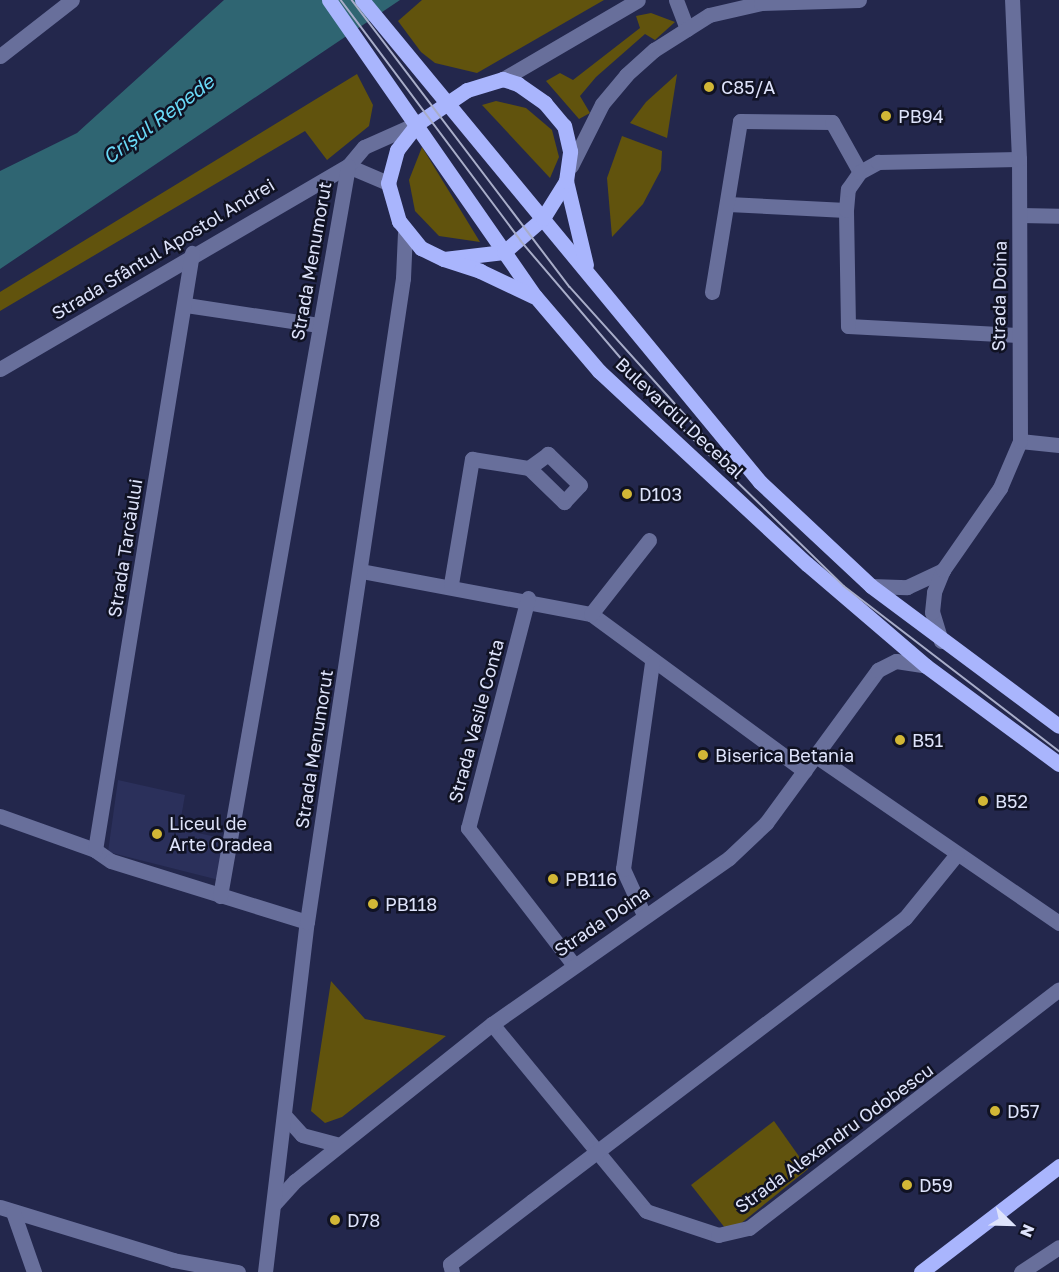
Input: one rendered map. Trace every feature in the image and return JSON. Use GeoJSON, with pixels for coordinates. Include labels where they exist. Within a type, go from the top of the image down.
{"type":"FeatureCollection","features":[{"type":"Feature","properties":{"kind":"main road","name":"Bulevardul Decebal"},"geometry":{"type":"LineString","coordinates":[[330,0],[365,53],[418,123],[535,296],[640,412],[926,666],[1059,764]]}},
{"type":"Feature","properties":{"kind":"main road","name":"Bulevardul Decebal"},"geometry":{"type":"LineString","coordinates":[[362,0],[389,36],[543,218],[760,483],[871,586],[941,641],[1059,726]]}},
{"type":"Feature","properties":{"kind":"main road"},"geometry":{"type":"LineString","coordinates":[[535,296],[444,259],[405,232],[388,183],[397,150],[418,123],[446,103],[503,79],[530,91],[564,126],[570,151],[566,181],[588,273]]}},
{"type":"Feature","properties":{"kind":"main road"},"geometry":{"type":"LineString","coordinates":[[444,259],[504,252],[543,218],[566,181]]}},
{"type":"Feature","properties":{"kind":"main road"},"geometry":{"type":"LineString","coordinates":[[923,1272],[1057,1169]]}},
{"type":"Feature","properties":{"kind":"street"},"geometry":{"type":"LineString","coordinates":[[0,56],[72,0]]}},
{"type":"Feature","properties":{"kind":"street"},"geometry":{"type":"LineString","coordinates":[[503,79],[638,0]]}},
{"type":"Feature","properties":{"kind":"street"},"geometry":{"type":"LineString","coordinates":[[676,0],[687,29]]}},
{"type":"Feature","properties":{"kind":"street"},"geometry":{"type":"LineString","coordinates":[[566,181],[602,104],[654,50],[687,29],[729,8],[859,0]]}},
{"type":"Feature","properties":{"kind":"street","name":"Strada Doina"},"geometry":{"type":"LineString","coordinates":[[943,570],[1000,488],[1020,441],[1019,159],[1012,0]]}},
{"type":"Feature","properties":{"kind":"street"},"geometry":{"type":"LineString","coordinates":[[712,292],[740,121],[832,122],[860,172]]}},
{"type":"Feature","properties":{"kind":"street","name":"Strada Sfântul Apostol Andrei"},"geometry":{"type":"LineString","coordinates":[[0,369],[192,253],[348,166],[364,147],[418,123]]}},
{"type":"Feature","properties":{"kind":"street"},"geometry":{"type":"LineString","coordinates":[[1018,335],[848,326],[846,210],[848,189],[860,172],[878,162],[1019,159]]}},
{"type":"Feature","properties":{"kind":"street"},"geometry":{"type":"LineString","coordinates":[[348,166],[388,183]]}},
{"type":"Feature","properties":{"kind":"street","name":"Strada Menumorut"},"geometry":{"type":"LineString","coordinates":[[220,896],[348,166]]}},
{"type":"Feature","properties":{"kind":"street"},"geometry":{"type":"LineString","coordinates":[[728,204],[846,210]]}},
{"type":"Feature","properties":{"kind":"street"},"geometry":{"type":"LineString","coordinates":[[1020,215],[1059,216]]}},
{"type":"Feature","properties":{"kind":"street","name":"Strada Menumorut"},"geometry":{"type":"LineString","coordinates":[[266,1272],[307,922],[361,571],[405,232]]}},
{"type":"Feature","properties":{"kind":"street","name":"Strada Tarcăului"},"geometry":{"type":"LineString","coordinates":[[95,850],[186,305],[192,253]]}},
{"type":"Feature","properties":{"kind":"street"},"geometry":{"type":"LineString","coordinates":[[186,305],[320,325]]}},
{"type":"Feature","properties":{"kind":"street"},"geometry":{"type":"LineString","coordinates":[[1020,441],[1059,445]]}},
{"type":"Feature","properties":{"kind":"street"},"geometry":{"type":"LineString","coordinates":[[451,584],[472,459],[529,468]]}},
{"type":"Feature","properties":{"kind":"street"},"geometry":{"type":"LineString","coordinates":[[591,614],[650,540]]}},
{"type":"Feature","properties":{"kind":"street"},"geometry":{"type":"LineString","coordinates":[[871,586],[907,587],[943,570]]}},
{"type":"Feature","properties":{"kind":"street"},"geometry":{"type":"LineString","coordinates":[[941,641],[932,612],[943,570]]}},
{"type":"Feature","properties":{"kind":"street"},"geometry":{"type":"LineString","coordinates":[[361,571],[528,598],[591,614],[652,662],[805,771]]}},
{"type":"Feature","properties":{"kind":"street","name":"Strada Vasile Conta"},"geometry":{"type":"LineString","coordinates":[[528,598],[468,828],[573,964]]}},
{"type":"Feature","properties":{"kind":"street","name":"Strada Doina"},"geometry":{"type":"LineString","coordinates":[[275,1203],[339,1145],[492,1024],[573,964],[729,858],[766,823],[878,670],[896,661],[926,666]]}},
{"type":"Feature","properties":{"kind":"street"},"geometry":{"type":"LineString","coordinates":[[644,915],[623,869],[652,662]]}},
{"type":"Feature","properties":{"kind":"street"},"geometry":{"type":"LineString","coordinates":[[816,756],[1059,922]]}},
{"type":"Feature","properties":{"kind":"street"},"geometry":{"type":"LineString","coordinates":[[0,816],[95,850],[111,861],[307,922]]}},
{"type":"Feature","properties":{"kind":"street"},"geometry":{"type":"LineString","coordinates":[[451,1268],[595,1153],[905,918],[957,854]]}},
{"type":"Feature","properties":{"kind":"street","name":"Strada Alexandru Odobescu"},"geometry":{"type":"LineString","coordinates":[[492,1024],[595,1153],[646,1211],[665,1221],[718,1235],[748,1228],[1059,988]]}},
{"type":"Feature","properties":{"kind":"street"},"geometry":{"type":"LineString","coordinates":[[285,1116],[302,1135],[339,1145]]}},
{"type":"Feature","properties":{"kind":"street"},"geometry":{"type":"LineString","coordinates":[[6,1209],[177,1266],[238,1272]]}},
{"type":"Feature","properties":{"kind":"street"},"geometry":{"type":"LineString","coordinates":[[6,1209],[34,1272]]}},
{"type":"Feature","properties":{"kind":"street"},"geometry":{"type":"LineString","coordinates":[[1021,1272],[1059,1247]]}},
{"type":"Feature","properties":{"kind":"shaded area"},"geometry":{"type":"Polygon","coordinates":[[[422,0],[604,0],[477,73],[435,63],[421,52],[398,21],[422,0]]]}},
{"type":"Feature","properties":{"kind":"shaded area"},"geometry":{"type":"Polygon","coordinates":[[[651,13],[675,22],[655,40],[645,34],[596,77],[580,96],[590,113],[579,119],[546,81],[560,73],[573,80],[640,28],[636,16],[651,13]]]}},
{"type":"Feature","properties":{"kind":"shaded area"},"geometry":{"type":"Polygon","coordinates":[[[357,74],[373,105],[369,126],[327,160],[305,131],[0,311],[0,292],[357,74]]]}},
{"type":"Feature","properties":{"kind":"shaded area"},"geometry":{"type":"Polygon","coordinates":[[[677,74],[667,138],[630,123],[646,102],[677,74]]]}},
{"type":"Feature","properties":{"kind":"shaded area"},"geometry":{"type":"Polygon","coordinates":[[[496,101],[526,108],[552,130],[559,157],[550,178],[482,105],[496,101]]]}},
{"type":"Feature","properties":{"kind":"shaded area"},"geometry":{"type":"Polygon","coordinates":[[[622,136],[662,151],[661,170],[643,204],[612,237],[607,178],[622,136]]]}},
{"type":"Feature","properties":{"kind":"shaded area"},"geometry":{"type":"Polygon","coordinates":[[[422,147],[480,242],[439,236],[415,211],[409,180],[422,147]]]}},
{"type":"Feature","properties":{"kind":"shaded area","name":"Liceul de Arte Oradea"},"geometry":{"type":"Polygon","coordinates":[[[118,780],[185,795],[179,829],[226,839],[219,880],[108,852],[118,780]]]}},
{"type":"Feature","properties":{"kind":"shaded area"},"geometry":{"type":"Polygon","coordinates":[[[331,981],[365,1019],[446,1036],[342,1117],[325,1123],[311,1111],[331,981]]]}},
{"type":"Feature","properties":{"kind":"shaded area"},"geometry":{"type":"Polygon","coordinates":[[[774,1121],[808,1169],[729,1233],[691,1185],[774,1121]]]}},
{"type":"Feature","properties":{"kind":"water","name":"Crișul Repede"},"geometry":{"type":"Polygon","coordinates":[[[224,0],[400,0],[0,269],[0,171],[77,133],[224,0]]]}},
{"type":"Feature","properties":{"kind":"tram line"},"geometry":{"type":"LineString","coordinates":[[341,0],[521,241],[675,421],[844,586],[1059,751]]}},
{"type":"Feature","properties":{"kind":"tram line"},"geometry":{"type":"LineString","coordinates":[[352,0],[570,287],[724,458]]}},
{"type":"Feature","properties":{"kind":"place","name":"C85/A"},"geometry":{"type":"Point","coordinates":[709,87]}},
{"type":"Feature","properties":{"kind":"place","name":"PB94"},"geometry":{"type":"Point","coordinates":[886,116]}},
{"type":"Feature","properties":{"kind":"place","name":"D103"},"geometry":{"type":"Point","coordinates":[627,494]}},
{"type":"Feature","properties":{"kind":"place","name":"B51"},"geometry":{"type":"Point","coordinates":[900,740]}},
{"type":"Feature","properties":{"kind":"place","name":"Biserica Betania"},"geometry":{"type":"Point","coordinates":[703,755]}},
{"type":"Feature","properties":{"kind":"place","name":"B52"},"geometry":{"type":"Point","coordinates":[983,801]}},
{"type":"Feature","properties":{"kind":"place","name":"Liceul de Arte Oradea"},"geometry":{"type":"Point","coordinates":[157,834]}},
{"type":"Feature","properties":{"kind":"place","name":"PB116"},"geometry":{"type":"Point","coordinates":[553,879]}},
{"type":"Feature","properties":{"kind":"place","name":"PB118"},"geometry":{"type":"Point","coordinates":[373,904]}},
{"type":"Feature","properties":{"kind":"place","name":"D57"},"geometry":{"type":"Point","coordinates":[995,1111]}},
{"type":"Feature","properties":{"kind":"place","name":"D59"},"geometry":{"type":"Point","coordinates":[907,1185]}},
{"type":"Feature","properties":{"kind":"place","name":"D78"},"geometry":{"type":"Point","coordinates":[335,1220]}}]}
